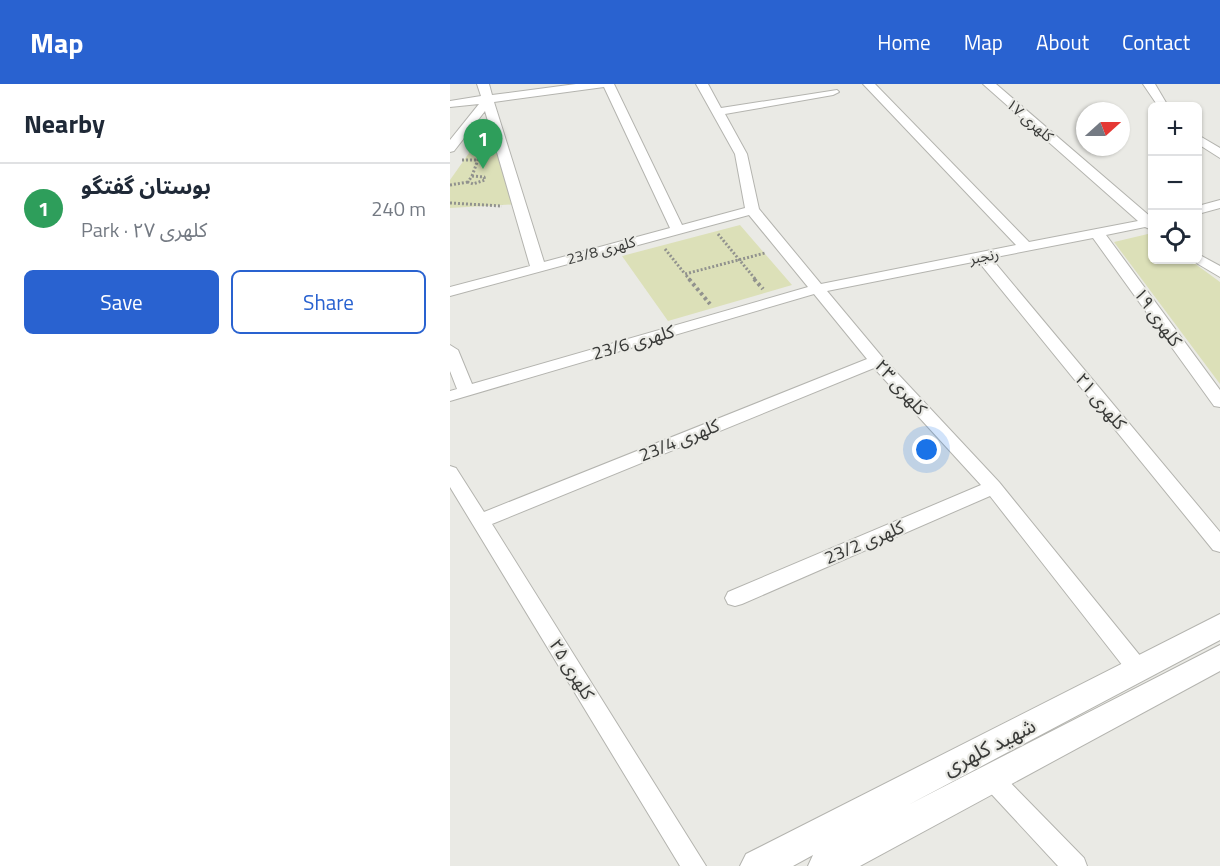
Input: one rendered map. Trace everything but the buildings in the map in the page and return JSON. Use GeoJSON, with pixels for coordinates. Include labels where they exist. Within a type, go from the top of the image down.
{"type":"FeatureCollection","features":[{"type":"Feature","properties":{"kind":"main road","name":"شهید کلهری"},"geometry":{"type":"LineString","coordinates":[[758,866],[1220,626]]}},
{"type":"Feature","properties":{"kind":"main road","name":"شهید کلهری"},"geometry":{"type":"LineString","coordinates":[[826,866],[857,858],[991,778],[1220,657]]}},
{"type":"Feature","properties":{"kind":"street"},"geometry":{"type":"LineString","coordinates":[[483,84],[538,267]]}},
{"type":"Feature","properties":{"kind":"street"},"geometry":{"type":"LineString","coordinates":[[450,104],[487,101],[581,85],[602,84]]}},
{"type":"Feature","properties":{"kind":"street"},"geometry":{"type":"LineString","coordinates":[[608,84],[678,230]]}},
{"type":"Feature","properties":{"kind":"street","name":"کلهری ۲۳"},"geometry":{"type":"LineString","coordinates":[[702,84],[741,154],[752,210],[877,361],[993,487],[1138,669]]}},
{"type":"Feature","properties":{"kind":"street"},"geometry":{"type":"LineString","coordinates":[[869,84],[1027,248]]}},
{"type":"Feature","properties":{"kind":"street","name":"کلهری ۱۷"},"geometry":{"type":"LineString","coordinates":[[989,84],[1148,221]]}},
{"type":"Feature","properties":{"kind":"street"},"geometry":{"type":"LineString","coordinates":[[1149,84],[1160,102]]}},
{"type":"Feature","properties":{"kind":"street"},"geometry":{"type":"LineString","coordinates":[[719,112],[833,92]]}},
{"type":"Feature","properties":{"kind":"street"},"geometry":{"type":"LineString","coordinates":[[450,148],[487,101]]}},
{"type":"Feature","properties":{"kind":"street"},"geometry":{"type":"LineString","coordinates":[[1202,142],[1219,152]]}},
{"type":"Feature","properties":{"kind":"street"},"geometry":{"type":"LineString","coordinates":[[1202,209],[1220,204]]}},
{"type":"Feature","properties":{"kind":"street","name":"کلهری 23/8"},"geometry":{"type":"LineString","coordinates":[[450,292],[752,210]]}},
{"type":"Feature","properties":{"kind":"street","name":"رنجبر"},"geometry":{"type":"LineString","coordinates":[[816,289],[1148,224]]}},
{"type":"Feature","properties":{"kind":"street","name":"کلهری ۱۹"},"geometry":{"type":"LineString","coordinates":[[1097,233],[1220,402]]}},
{"type":"Feature","properties":{"kind":"street","name":"کلهری ۲۱"},"geometry":{"type":"LineString","coordinates":[[982,257],[1220,545]]}},
{"type":"Feature","properties":{"kind":"street"},"geometry":{"type":"LineString","coordinates":[[1202,261],[1220,273]]}},
{"type":"Feature","properties":{"kind":"street","name":"کلهری 23/6"},"geometry":{"type":"LineString","coordinates":[[458,393],[816,289]]}},
{"type":"Feature","properties":{"kind":"street"},"geometry":{"type":"LineString","coordinates":[[450,350],[458,393]]}},
{"type":"Feature","properties":{"kind":"street","name":"کلهری 23/4"},"geometry":{"type":"LineString","coordinates":[[481,520],[877,361]]}},
{"type":"Feature","properties":{"kind":"street","name":"کلهری ۲۵"},"geometry":{"type":"LineString","coordinates":[[450,472],[694,866]]}},
{"type":"Feature","properties":{"kind":"street","name":"کلهری 23/2"},"geometry":{"type":"LineString","coordinates":[[735,598],[993,487]]}},
{"type":"Feature","properties":{"kind":"street"},"geometry":{"type":"LineString","coordinates":[[991,778],[1075,866]]}},
{"type":"Feature","properties":{"kind":"path"},"geometry":{"type":"LineString","coordinates":[[468,182],[488,135],[497,134]]}},
{"type":"Feature","properties":{"kind":"path"},"geometry":{"type":"LineString","coordinates":[[459,160],[478,159],[506,162]]}},
{"type":"Feature","properties":{"kind":"path"},"geometry":{"type":"LineString","coordinates":[[450,185],[468,182],[473,184],[485,180],[479,175],[472,176]]}},
{"type":"Feature","properties":{"kind":"path"},"geometry":{"type":"LineString","coordinates":[[450,203],[521,207]]}},
{"type":"Feature","properties":{"kind":"path"},"geometry":{"type":"LineString","coordinates":[[709,222],[737,260],[774,301]]}},
{"type":"Feature","properties":{"kind":"path"},"geometry":{"type":"LineString","coordinates":[[655,236],[721,316]]}},
{"type":"Feature","properties":{"kind":"path"},"geometry":{"type":"LineString","coordinates":[[685,274],[783,248]]}},
{"type":"Feature","properties":{"kind":"green space"},"geometry":{"type":"Polygon","coordinates":[[[493,119],[520,204],[450,208],[450,180],[493,119]]]}},
{"type":"Feature","properties":{"kind":"green space"},"geometry":{"type":"Polygon","coordinates":[[[740,225],[792,285],[668,321],[622,256],[740,225]]]}},
{"type":"Feature","properties":{"kind":"green space"},"geometry":{"type":"Polygon","coordinates":[[[1148,234],[1148,264],[1195,264],[1220,282],[1220,384],[1114,242],[1148,234]]]}},
{"type":"Feature","properties":{"kind":"place","name":"بوستان گفتگو"},"geometry":{"type":"Point","coordinates":[483,169]}}]}
